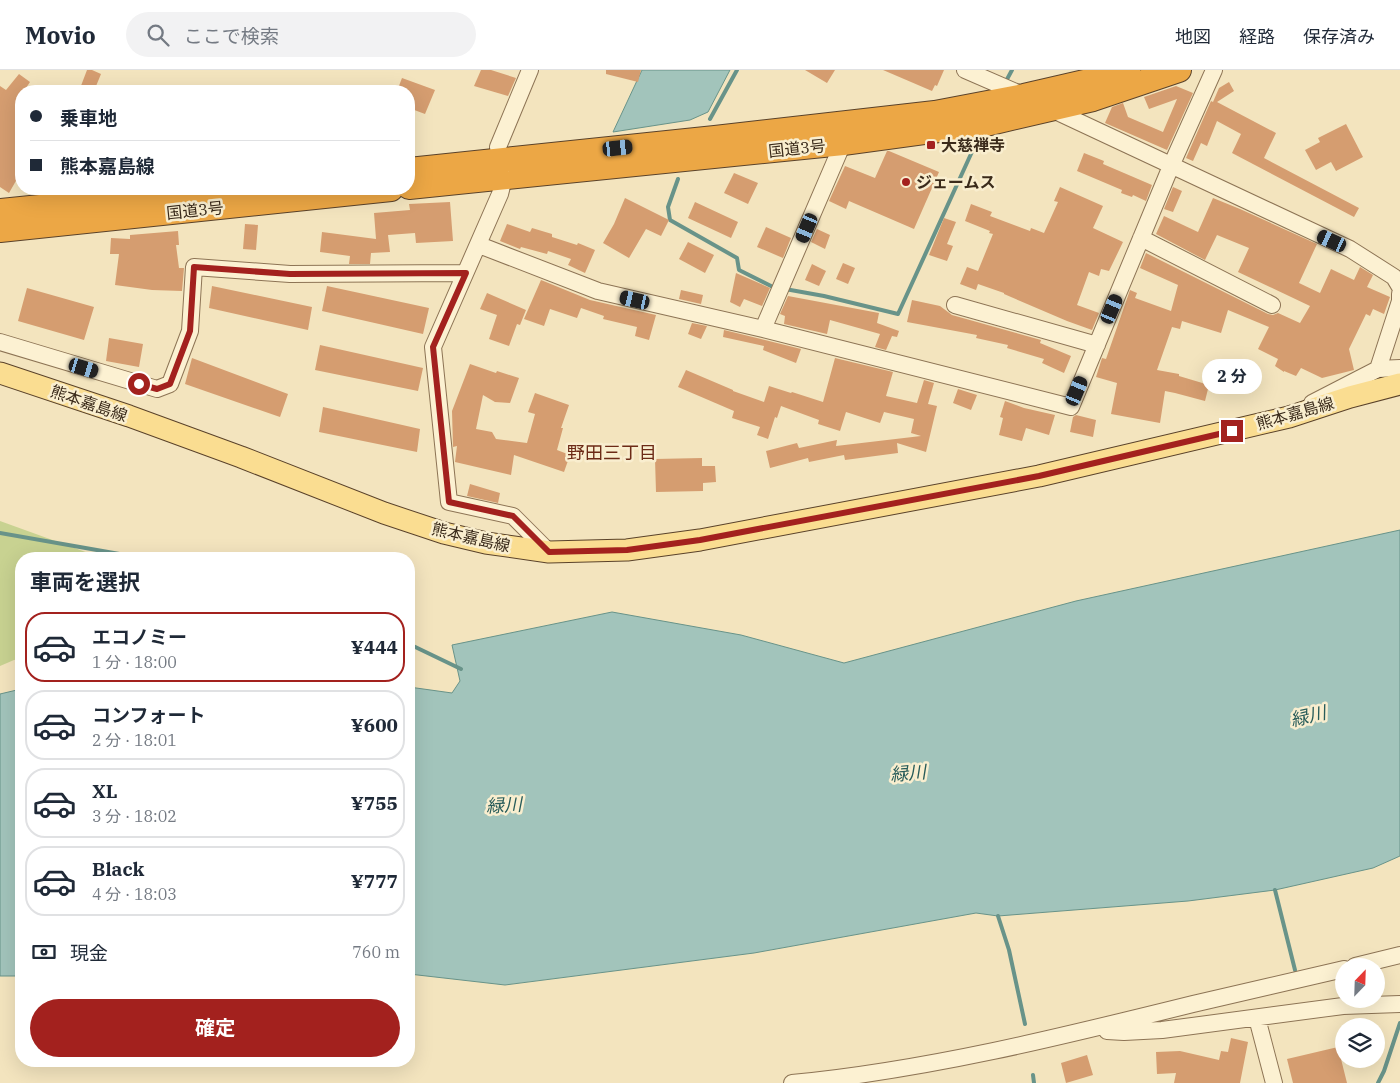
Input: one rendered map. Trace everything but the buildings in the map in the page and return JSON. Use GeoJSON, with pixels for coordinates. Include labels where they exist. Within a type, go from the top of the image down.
{"type":"FeatureCollection","features":[{"type":"Feature","properties":{"kind":"highway","name":"国道3号"},"geometry":{"type":"LineString","coordinates":[[415,186],[502,170],[935,112],[1024,96],[1119,74],[1128,70]]}},
{"type":"Feature","properties":{"kind":"highway","name":"国道3号"},"geometry":{"type":"LineString","coordinates":[[415,170],[502,170],[844,143],[990,123],[1093,99],[1179,70]]}},
{"type":"Feature","properties":{"kind":"highway","name":"国道3号"},"geometry":{"type":"LineString","coordinates":[[0,211],[157,195]]}},
{"type":"Feature","properties":{"kind":"highway","name":"国道3号"},"geometry":{"type":"LineString","coordinates":[[0,230],[334,195]]}},
{"type":"Feature","properties":{"kind":"main road","name":"熊本嘉島線"},"geometry":{"type":"LineString","coordinates":[[0,373],[129,416],[384,513],[444,533],[486,543],[549,552],[627,550],[700,540],[1039,476],[1289,417],[1350,397],[1400,384]]}},
{"type":"Feature","properties":{"kind":"street"},"geometry":{"type":"LineString","coordinates":[[530,70],[498,147],[502,170],[500,194],[479,246],[433,347],[449,502],[513,516],[549,552]]}},
{"type":"Feature","properties":{"kind":"street"},"geometry":{"type":"LineString","coordinates":[[965,70],[1350,249],[1394,276],[1400,287]]}},
{"type":"Feature","properties":{"kind":"street"},"geometry":{"type":"LineString","coordinates":[[479,246],[598,291],[764,330],[1071,407],[1141,238],[1214,70]]}},
{"type":"Feature","properties":{"kind":"street"},"geometry":{"type":"LineString","coordinates":[[764,330],[844,143]]}},
{"type":"Feature","properties":{"kind":"street"},"geometry":{"type":"LineString","coordinates":[[1141,238],[1272,305]]}},
{"type":"Feature","properties":{"kind":"street"},"geometry":{"type":"LineString","coordinates":[[0,342],[157,389],[170,384],[190,331],[194,267],[290,274],[466,273]]}},
{"type":"Feature","properties":{"kind":"street"},"geometry":{"type":"LineString","coordinates":[[1378,369],[1400,301],[1400,294]]}},
{"type":"Feature","properties":{"kind":"street"},"geometry":{"type":"LineString","coordinates":[[955,305],[1097,345]]}},
{"type":"Feature","properties":{"kind":"street"},"geometry":{"type":"LineString","coordinates":[[1289,417],[1327,394],[1378,369],[1400,368]]}},
{"type":"Feature","properties":{"kind":"street"},"geometry":{"type":"LineString","coordinates":[[1385,959],[1400,955]]}},
{"type":"Feature","properties":{"kind":"street"},"geometry":{"type":"LineString","coordinates":[[792,1083],[833,1079],[951,1060],[1015,1047],[1335,971]]}},
{"type":"Feature","properties":{"kind":"street"},"geometry":{"type":"LineString","coordinates":[[1068,1034],[1095,1029],[1124,1032],[1162,1030],[1343,1006],[1400,1004]]}},
{"type":"Feature","properties":{"kind":"street"},"geometry":{"type":"LineString","coordinates":[[1257,1018],[1274,1083]]}},
{"type":"Feature","properties":{"kind":"green space"},"geometry":{"type":"Polygon","coordinates":[[[0,521],[86,552],[15,552],[15,660],[0,666],[0,521]]]}},
{"type":"Feature","properties":{"kind":"water"},"geometry":{"type":"Polygon","coordinates":[[[642,70],[730,70],[708,112],[690,120],[613,132],[642,70]]]}},
{"type":"Feature","properties":{"kind":"water","name":"緑川"},"geometry":{"type":"Polygon","coordinates":[[[1400,530],[1400,856],[1373,868],[1275,890],[1188,901],[998,916],[976,913],[754,953],[505,985],[415,975],[415,688],[452,693],[460,681],[452,645],[612,612],[741,635],[844,663],[1076,601],[1400,530]]]}},
{"type":"Feature","properties":{"kind":"water"},"geometry":{"type":"Polygon","coordinates":[[[15,690],[15,976],[0,976],[0,694],[15,690]]]}},
{"type":"Feature","properties":{"kind":"waterway"},"geometry":{"type":"LineString","coordinates":[[710,119],[737,70]]}},
{"type":"Feature","properties":{"kind":"waterway"},"geometry":{"type":"LineString","coordinates":[[1005,83],[1012,70]]}},
{"type":"Feature","properties":{"kind":"waterway"},"geometry":{"type":"LineString","coordinates":[[785,289],[824,296],[898,314],[981,132]]}},
{"type":"Feature","properties":{"kind":"waterway"},"geometry":{"type":"LineString","coordinates":[[678,179],[668,207],[670,220],[737,258],[739,270],[775,288]]}},
{"type":"Feature","properties":{"kind":"waterway"},"geometry":{"type":"LineString","coordinates":[[0,533],[108,552]]}},
{"type":"Feature","properties":{"kind":"waterway"},"geometry":{"type":"LineString","coordinates":[[415,647],[461,669]]}},
{"type":"Feature","properties":{"kind":"waterway"},"geometry":{"type":"LineString","coordinates":[[1275,890],[1295,970]]}},
{"type":"Feature","properties":{"kind":"waterway"},"geometry":{"type":"LineString","coordinates":[[998,916],[1009,950],[1025,1024]]}},
{"type":"Feature","properties":{"kind":"waterway"},"geometry":{"type":"LineString","coordinates":[[1378,1083],[1384,1071],[1400,1023]]}},
{"type":"Feature","properties":{"kind":"waterway"},"geometry":{"type":"LineString","coordinates":[[1033,1075],[1034,1083]]}},
{"type":"Feature","properties":{"kind":"place","name":"大慈禅寺"},"geometry":{"type":"Point","coordinates":[931,145]}},
{"type":"Feature","properties":{"kind":"place","name":"ジェームス"},"geometry":{"type":"Point","coordinates":[906,182]}},
{"type":"Feature","properties":{"kind":"district","name":"野田三丁目"},"geometry":{"type":"Point","coordinates":[612,452]}},
{"type":"Feature","properties":{"kind":"route"},"geometry":{"type":"LineString","coordinates":[[139,384],[157,389],[170,384],[190,331],[194,267],[290,274],[466,273],[433,347],[449,502],[513,516],[549,552],[627,550],[700,540],[1039,476],[1232,431]]}}]}
